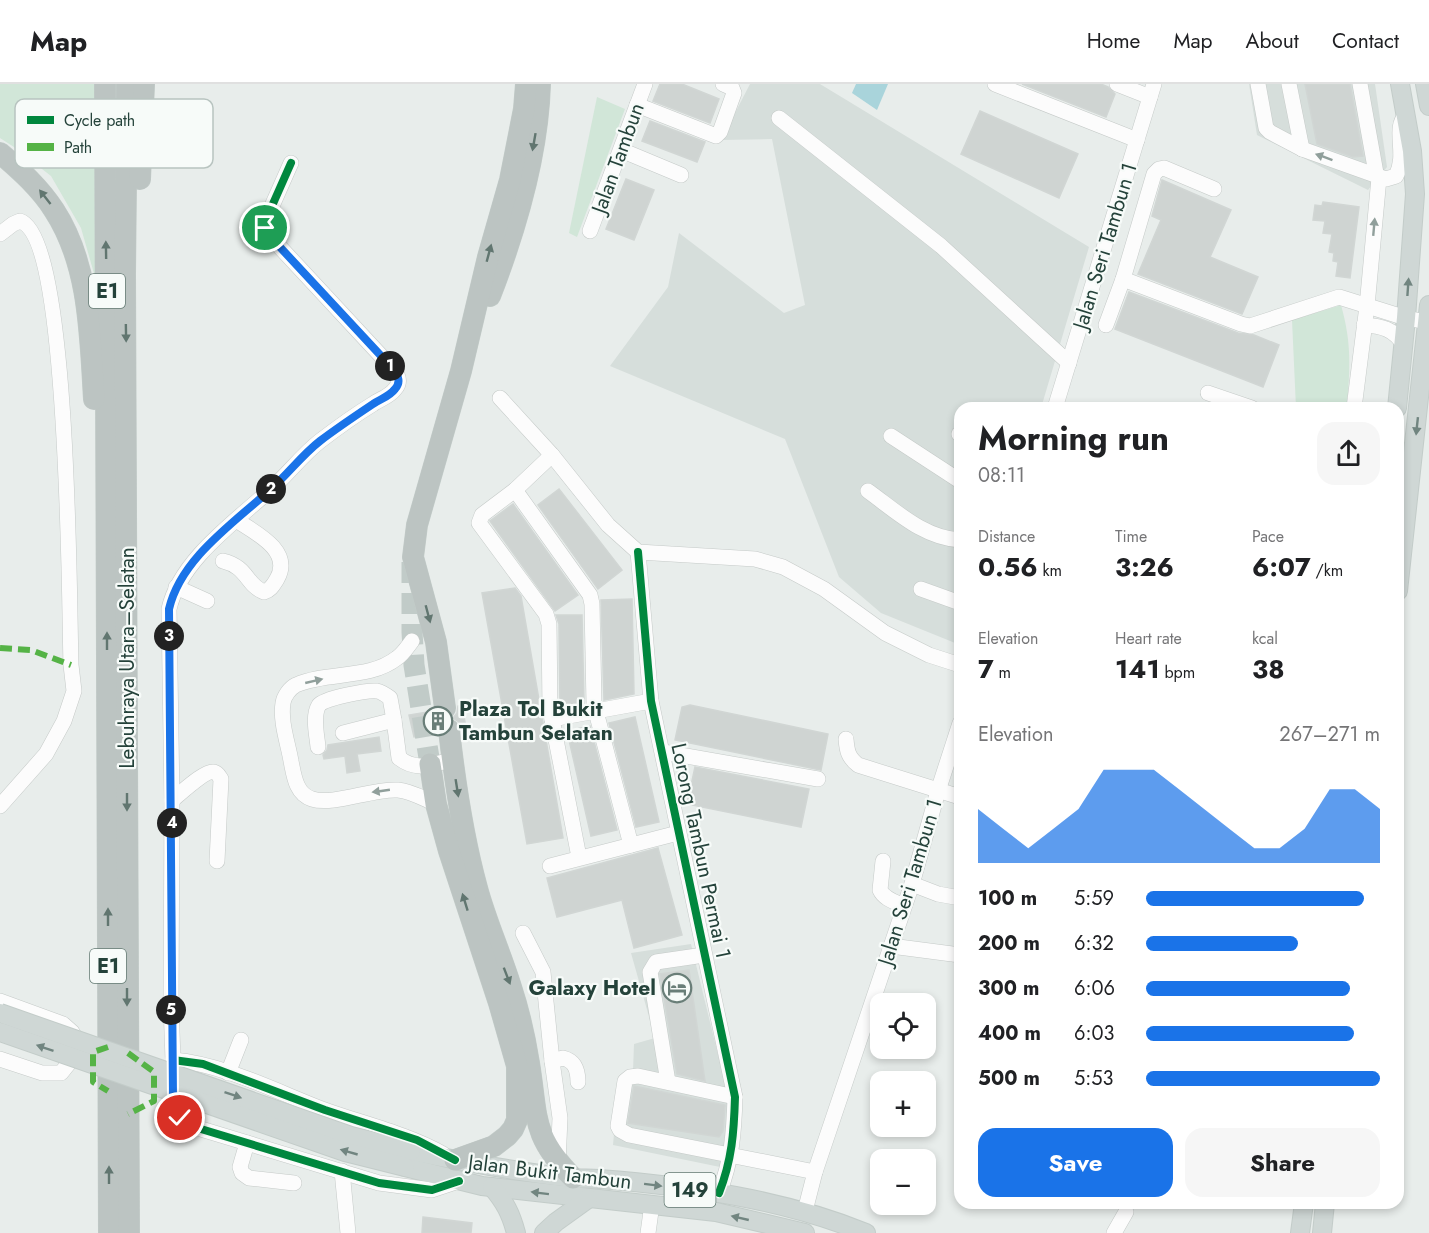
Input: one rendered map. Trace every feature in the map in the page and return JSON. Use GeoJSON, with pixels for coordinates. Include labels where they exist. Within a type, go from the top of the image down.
{"type":"FeatureCollection","features":[{"type":"Feature","properties":{"kind":"highway","name":"Lebuhraya Utara–Selatan"},"geometry":{"type":"LineString","coordinates":[[105,84],[105,99]]}},
{"type":"Feature","properties":{"kind":"highway","name":"Lebuhraya Utara–Selatan"},"geometry":{"type":"LineString","coordinates":[[127,84],[127,99]]}},
{"type":"Feature","properties":{"kind":"highway"},"geometry":{"type":"LineString","coordinates":[[143,99],[144,84]]}},
{"type":"Feature","properties":{"kind":"highway"},"geometry":{"type":"LineString","coordinates":[[445,708],[436,642],[412,557],[422,504],[461,371],[488,257],[510,180],[524,109],[526,84]]}},
{"type":"Feature","properties":{"kind":"highway"},"geometry":{"type":"LineString","coordinates":[[461,371],[502,263],[520,202],[534,142],[540,84]]}},
{"type":"Feature","properties":{"kind":"highway"},"geometry":{"type":"LineString","coordinates":[[0,153],[15,167]]}},
{"type":"Feature","properties":{"kind":"highway"},"geometry":{"type":"LineString","coordinates":[[17,168],[31,181],[54,209],[69,239],[81,275],[90,334],[95,417],[106,497]]}},
{"type":"Feature","properties":{"kind":"highway","name":"Lebuhraya Utara–Selatan"},"geometry":{"type":"LineString","coordinates":[[105,168],[109,1233]]}},
{"type":"Feature","properties":{"kind":"highway","name":"Lebuhraya Utara–Selatan"},"geometry":{"type":"LineString","coordinates":[[126,168],[129,1233]]}},
{"type":"Feature","properties":{"kind":"highway"},"geometry":{"type":"LineString","coordinates":[[125,274],[134,232],[140,168]]}},
{"type":"Feature","properties":{"kind":"highway"},"geometry":{"type":"LineString","coordinates":[[449,730],[452,760],[476,887],[511,987],[529,1062],[537,1123],[545,1144],[558,1163],[573,1178]]}},
{"type":"Feature","properties":{"kind":"highway"},"geometry":{"type":"LineString","coordinates":[[430,764],[436,804],[449,851],[499,1003],[517,1066],[517,1120],[513,1129],[507,1137],[494,1146],[455,1160]]}},
{"type":"Feature","properties":{"kind":"main road"},"geometry":{"type":"LineString","coordinates":[[1398,402],[1415,194],[1412,151],[1400,84]]}},
{"type":"Feature","properties":{"kind":"main road"},"geometry":{"type":"LineString","coordinates":[[1425,84],[1429,106]]}},
{"type":"Feature","properties":{"kind":"main road"},"geometry":{"type":"LineString","coordinates":[[1404,535],[1428,313]]}},
{"type":"Feature","properties":{"kind":"main road","name":"Jalan Bukit Tambun"},"geometry":{"type":"LineString","coordinates":[[0,1012],[351,1136],[459,1181],[588,1199],[716,1212],[799,1232]]}},
{"type":"Feature","properties":{"kind":"main road","name":"Jalan Bukit Tambun"},"geometry":{"type":"LineString","coordinates":[[0,1032],[345,1152],[408,1159],[455,1160],[573,1178],[719,1193],[805,1211],[830,1218],[866,1233]]}},
{"type":"Feature","properties":{"kind":"main road"},"geometry":{"type":"LineString","coordinates":[[492,1187],[504,1200],[516,1233]]}},
{"type":"Feature","properties":{"kind":"main road"},"geometry":{"type":"LineString","coordinates":[[544,1233],[588,1199]]}},
{"type":"Feature","properties":{"kind":"main road"},"geometry":{"type":"LineString","coordinates":[[1300,1233],[1303,1209]]}},
{"type":"Feature","properties":{"kind":"main road"},"geometry":{"type":"LineString","coordinates":[[1322,1233],[1324,1209]]}},
{"type":"Feature","properties":{"kind":"street","name":"Jalan Tambun"},"geometry":{"type":"LineString","coordinates":[[590,231],[645,84]]}},
{"type":"Feature","properties":{"kind":"street"},"geometry":{"type":"LineString","coordinates":[[995,84],[1137,140]]}},
{"type":"Feature","properties":{"kind":"street"},"geometry":{"type":"LineString","coordinates":[[1117,84],[1152,90]]}},
{"type":"Feature","properties":{"kind":"street"},"geometry":{"type":"LineString","coordinates":[[1258,84],[1266,128],[1276,137],[1379,178],[1386,179],[1396,176],[1401,166],[1399,128],[1400,120],[1406,115]]}},
{"type":"Feature","properties":{"kind":"street"},"geometry":{"type":"LineString","coordinates":[[1288,84],[1302,149]]}},
{"type":"Feature","properties":{"kind":"street"},"geometry":{"type":"LineString","coordinates":[[1355,402],[1367,306],[1379,178],[1376,173],[1360,84]]}},
{"type":"Feature","properties":{"kind":"street"},"geometry":{"type":"LineString","coordinates":[[637,105],[716,136],[720,132],[734,93],[727,86]]}},
{"type":"Feature","properties":{"kind":"street","name":"Jalan Seri Tambun 1"},"geometry":{"type":"LineString","coordinates":[[1057,402],[1152,90]]}},
{"type":"Feature","properties":{"kind":"street"},"geometry":{"type":"LineString","coordinates":[[779,118],[941,246],[1069,363]]}},
{"type":"Feature","properties":{"kind":"street"},"geometry":{"type":"LineString","coordinates":[[621,150],[681,175]]}},
{"type":"Feature","properties":{"kind":"street"},"geometry":{"type":"LineString","coordinates":[[291,163],[268,214],[265,228],[278,245],[396,372],[399,380],[397,387],[390,395],[374,403],[318,442],[236,520],[199,557],[176,587],[169,609],[173,1108],[180,1118],[201,1129],[378,1182],[432,1190],[459,1181]]}},
{"type":"Feature","properties":{"kind":"street"},"geometry":{"type":"LineString","coordinates":[[1106,325],[1123,279],[1154,174],[1164,168],[1214,189]]}},
{"type":"Feature","properties":{"kind":"street"},"geometry":{"type":"LineString","coordinates":[[0,234],[20,221],[30,227],[40,251],[51,302],[59,357],[64,430],[71,665],[74,691],[64,721],[46,754],[0,806]]}},
{"type":"Feature","properties":{"kind":"street"},"geometry":{"type":"LineString","coordinates":[[1123,279],[1250,326],[1339,297],[1406,318],[1428,313]]}},
{"type":"Feature","properties":{"kind":"street"},"geometry":{"type":"LineString","coordinates":[[1364,325],[1389,329],[1398,335],[1404,345]]}},
{"type":"Feature","properties":{"kind":"street"},"geometry":{"type":"LineString","coordinates":[[1208,393],[1234,402]]}},
{"type":"Feature","properties":{"kind":"street"},"geometry":{"type":"LineString","coordinates":[[500,398],[552,455],[608,525],[639,552],[755,559],[783,567],[824,589],[885,633],[930,655],[954,663]]}},
{"type":"Feature","properties":{"kind":"street"},"geometry":{"type":"LineString","coordinates":[[891,436],[954,477]]}},
{"type":"Feature","properties":{"kind":"street"},"geometry":{"type":"LineString","coordinates":[[552,455],[514,490],[482,515],[479,524],[546,614],[549,624],[552,719],[579,857]]}},
{"type":"Feature","properties":{"kind":"street"},"geometry":{"type":"LineString","coordinates":[[514,490],[590,595],[594,704],[631,845]]}},
{"type":"Feature","properties":{"kind":"street"},"geometry":{"type":"LineString","coordinates":[[868,491],[916,526],[940,538],[954,539]]}},
{"type":"Feature","properties":{"kind":"street"},"geometry":{"type":"LineString","coordinates":[[223,561],[233,563],[243,570],[264,592],[270,589],[280,572],[282,563],[278,553],[236,520]]}},
{"type":"Feature","properties":{"kind":"street","name":"Lorong Tambun Permai 1"},"geometry":{"type":"LineString","coordinates":[[639,552],[651,700],[735,1097],[731,1155],[719,1193]]}},
{"type":"Feature","properties":{"kind":"street"},"geometry":{"type":"LineString","coordinates":[[176,587],[207,601]]}},
{"type":"Feature","properties":{"kind":"street"},"geometry":{"type":"LineString","coordinates":[[921,589],[954,601]]}},
{"type":"Feature","properties":{"kind":"street"},"geometry":{"type":"LineString","coordinates":[[412,641],[398,658],[384,665],[360,673],[315,680],[294,686],[284,700],[283,717],[295,781],[302,793],[312,800],[401,790],[436,804]]}},
{"type":"Feature","properties":{"kind":"street"},"geometry":{"type":"LineString","coordinates":[[318,747],[316,714],[319,705],[325,700],[371,691],[380,692],[390,698],[399,758],[414,767],[452,760]]}},
{"type":"Feature","properties":{"kind":"street"},"geometry":{"type":"LineString","coordinates":[[552,719],[651,700]]}},
{"type":"Feature","properties":{"kind":"street"},"geometry":{"type":"LineString","coordinates":[[343,733],[394,720]]}},
{"type":"Feature","properties":{"kind":"street"},"geometry":{"type":"LineString","coordinates":[[846,740],[848,754],[858,765],[954,795]]}},
{"type":"Feature","properties":{"kind":"street","name":"Jalan Seri Tambun 1"},"geometry":{"type":"LineString","coordinates":[[805,1211],[815,1172],[912,884],[954,742]]}},
{"type":"Feature","properties":{"kind":"street"},"geometry":{"type":"LineString","coordinates":[[663,752],[818,779]]}},
{"type":"Feature","properties":{"kind":"street"},"geometry":{"type":"LineString","coordinates":[[172,800],[206,773],[218,774],[221,779],[217,861]]}},
{"type":"Feature","properties":{"kind":"street"},"geometry":{"type":"LineString","coordinates":[[550,866],[678,833]]}},
{"type":"Feature","properties":{"kind":"street"},"geometry":{"type":"LineString","coordinates":[[883,861],[880,890],[888,899],[904,906]]}},
{"type":"Feature","properties":{"kind":"street"},"geometry":{"type":"LineString","coordinates":[[912,884],[938,894],[954,897]]}},
{"type":"Feature","properties":{"kind":"street"},"geometry":{"type":"LineString","coordinates":[[523,933],[543,972],[560,1118],[558,1163]]}},
{"type":"Feature","properties":{"kind":"street"},"geometry":{"type":"LineString","coordinates":[[891,946],[954,954]]}},
{"type":"Feature","properties":{"kind":"street"},"geometry":{"type":"LineString","coordinates":[[668,1082],[650,972],[656,962],[704,955]]}},
{"type":"Feature","properties":{"kind":"street"},"geometry":{"type":"LineString","coordinates":[[0,1001],[63,1024],[78,1042],[73,1058],[61,1073],[42,1073],[0,1059]]}},
{"type":"Feature","properties":{"kind":"street"},"geometry":{"type":"LineString","coordinates":[[228,1073],[241,1040]]}},
{"type":"Feature","properties":{"kind":"street"},"geometry":{"type":"LineString","coordinates":[[552,1061],[563,1058],[574,1064],[578,1072],[578,1082]]}},
{"type":"Feature","properties":{"kind":"street"},"geometry":{"type":"LineString","coordinates":[[173,1060],[203,1064],[325,1110],[417,1140],[455,1160]]}},
{"type":"Feature","properties":{"kind":"street"},"geometry":{"type":"LineString","coordinates":[[735,1097],[638,1076],[630,1077],[625,1081],[618,1126],[620,1130],[629,1135],[815,1172]]}},
{"type":"Feature","properties":{"kind":"street"},"geometry":{"type":"LineString","coordinates":[[247,1143],[240,1167],[242,1173],[249,1178],[294,1183]]}},
{"type":"Feature","properties":{"kind":"street"},"geometry":{"type":"LineString","coordinates":[[342,1171],[348,1233]]}},
{"type":"Feature","properties":{"kind":"street"},"geometry":{"type":"LineString","coordinates":[[648,1233],[652,1204]]}},
{"type":"Feature","properties":{"kind":"street"},"geometry":{"type":"LineString","coordinates":[[1114,1233],[1126,1212]]}},
{"type":"Feature","properties":{"kind":"shaded area"},"geometry":{"type":"Polygon","coordinates":[[[750,84],[820,84],[1089,247],[1043,402],[954,402],[954,643],[881,613],[839,577],[785,439],[610,366],[668,287],[679,233],[784,313],[805,305],[772,139],[721,140],[750,84]]]}},
{"type":"Feature","properties":{"kind":"shaded area"},"geometry":{"type":"Polygon","coordinates":[[[1249,84],[1375,84],[1387,167],[1368,190],[1257,135],[1249,84]]]}},
{"type":"Feature","properties":{"kind":"shaded area"},"geometry":{"type":"Polygon","coordinates":[[[691,944],[729,1100],[720,1167],[613,1145],[619,1076],[633,1071],[634,1044],[655,1038],[631,953],[691,944]]]}},
{"type":"Feature","properties":{"kind":"green space"},"geometry":{"type":"Polygon","coordinates":[[[0,84],[95,84],[95,99],[15,99],[15,148],[0,138],[0,84]]]}},
{"type":"Feature","properties":{"kind":"green space"},"geometry":{"type":"Polygon","coordinates":[[[597,97],[625,109],[577,237],[569,233],[597,97]]]}},
{"type":"Feature","properties":{"kind":"green space"},"geometry":{"type":"Polygon","coordinates":[[[41,168],[95,168],[95,277],[81,228],[51,176],[41,168]]]}},
{"type":"Feature","properties":{"kind":"green space"},"geometry":{"type":"Polygon","coordinates":[[[1341,305],[1349,356],[1347,402],[1296,402],[1292,320],[1341,305]]]}},
{"type":"Feature","properties":{"kind":"water"},"geometry":{"type":"Polygon","coordinates":[[[856,84],[888,84],[877,110],[852,93],[856,84]]]}},
{"type":"Feature","properties":{"kind":"building"},"geometry":{"type":"Polygon","coordinates":[[[660,84],[682,84],[719,99],[710,123],[653,101],[660,84]]]}},
{"type":"Feature","properties":{"kind":"building"},"geometry":{"type":"Polygon","coordinates":[[[1022,84],[1101,84],[1115,94],[1106,117],[1022,84]]]}},
{"type":"Feature","properties":{"kind":"building"},"geometry":{"type":"Polygon","coordinates":[[[1305,84],[1350,84],[1363,156],[1353,157],[1317,144],[1305,84]]]}},
{"type":"Feature","properties":{"kind":"building"},"geometry":{"type":"Polygon","coordinates":[[[980,111],[1078,154],[1059,198],[961,154],[980,111]]]}},
{"type":"Feature","properties":{"kind":"building"},"geometry":{"type":"Polygon","coordinates":[[[650,121],[705,142],[697,162],[642,141],[650,121]]]}},
{"type":"Feature","properties":{"kind":"building"},"geometry":{"type":"Polygon","coordinates":[[[626,179],[654,190],[634,240],[606,229],[626,179]]]}},
{"type":"Feature","properties":{"kind":"building"},"geometry":{"type":"Polygon","coordinates":[[[1162,180],[1231,210],[1210,257],[1258,277],[1242,314],[1138,274],[1161,220],[1152,216],[1162,180]]]}},
{"type":"Feature","properties":{"kind":"building"},"geometry":{"type":"Polygon","coordinates":[[[1323,202],[1359,207],[1350,278],[1336,276],[1338,262],[1333,261],[1334,253],[1329,252],[1332,234],[1323,233],[1325,221],[1313,220],[1315,205],[1322,206],[1323,202]]]}},
{"type":"Feature","properties":{"kind":"building"},"geometry":{"type":"Polygon","coordinates":[[[1129,292],[1238,333],[1254,335],[1279,345],[1263,387],[1115,329],[1129,292]]]}},
{"type":"Feature","properties":{"kind":"building"},"geometry":{"type":"Polygon","coordinates":[[[559,489],[622,570],[598,589],[538,505],[559,489]]]}},
{"type":"Feature","properties":{"kind":"building"},"geometry":{"type":"Polygon","coordinates":[[[513,504],[578,595],[555,611],[490,521],[513,504]]]}},
{"type":"Feature","properties":{"kind":"building"},"geometry":{"type":"Polygon","coordinates":[[[515,588],[521,596],[563,838],[527,844],[482,593],[515,588]]]}},
{"type":"Feature","properties":{"kind":"building"},"geometry":{"type":"Polygon","coordinates":[[[632,599],[634,694],[604,700],[601,600],[632,599]]]}},
{"type":"Feature","properties":{"kind":"building"},"geometry":{"type":"Polygon","coordinates":[[[556,615],[582,615],[584,703],[560,707],[559,624],[556,615]]]}},
{"type":"Feature","properties":{"kind":"building"},"geometry":{"type":"Polygon","coordinates":[[[462,705],[466,728],[462,728],[453,718],[458,706],[462,705]]]}},
{"type":"Feature","properties":{"kind":"building"},"geometry":{"type":"Polygon","coordinates":[[[690,705],[828,734],[821,770],[675,740],[682,707],[690,705]]]}},
{"type":"Feature","properties":{"kind":"building"},"geometry":{"type":"Polygon","coordinates":[[[433,711],[435,716],[441,720],[436,733],[414,737],[409,715],[433,711]]]}},
{"type":"Feature","properties":{"kind":"building"},"geometry":{"type":"Polygon","coordinates":[[[635,717],[659,822],[636,827],[609,723],[635,717]]]}},
{"type":"Feature","properties":{"kind":"building"},"geometry":{"type":"Polygon","coordinates":[[[590,726],[617,830],[591,836],[567,731],[590,726]]]}},
{"type":"Feature","properties":{"kind":"building"},"geometry":{"type":"Polygon","coordinates":[[[379,737],[381,751],[357,754],[360,771],[347,773],[345,756],[324,759],[323,755],[328,745],[379,737]]]}},
{"type":"Feature","properties":{"kind":"building"},"geometry":{"type":"Polygon","coordinates":[[[695,767],[809,789],[801,827],[687,804],[695,767]]]}},
{"type":"Feature","properties":{"kind":"building"},"geometry":{"type":"Polygon","coordinates":[[[658,848],[682,935],[634,948],[622,900],[557,917],[547,878],[658,848]]]}},
{"type":"Feature","properties":{"kind":"building"},"geometry":{"type":"Polygon","coordinates":[[[689,970],[705,1081],[677,1074],[660,974],[689,970]]]}},
{"type":"Feature","properties":{"kind":"building"},"geometry":{"type":"Polygon","coordinates":[[[634,1086],[725,1105],[723,1131],[719,1137],[628,1123],[634,1086]]]}},
{"type":"Feature","properties":{"kind":"building"},"geometry":{"type":"Polygon","coordinates":[[[423,1217],[472,1223],[471,1233],[422,1233],[423,1217]]]}},
{"type":"Feature","properties":{"kind":"tunnel"},"geometry":{"type":"LineString","coordinates":[[412,562],[414,665],[430,764]]}},
{"type":"Feature","properties":{"kind":"marked path"},"geometry":{"type":"LineString","coordinates":[[0,648],[31,650],[71,665]]}},
{"type":"Feature","properties":{"kind":"marked path"},"geometry":{"type":"LineString","coordinates":[[108,1047],[93,1052],[93,1082],[108,1091]]}},
{"type":"Feature","properties":{"kind":"marked path"},"geometry":{"type":"LineString","coordinates":[[128,1053],[154,1072],[154,1101],[128,1114]]}},
{"type":"Feature","properties":{"kind":"cycle path"},"geometry":{"type":"LineString","coordinates":[[173,1060],[169,609],[175,591],[185,574],[211,543],[277,483],[313,446],[390,394],[398,383],[396,372],[278,245],[265,228],[268,215],[291,163]]}},
{"type":"Feature","properties":{"kind":"cycle path"},"geometry":{"type":"LineString","coordinates":[[638,552],[651,701],[735,1097],[732,1146],[719,1193]]}},
{"type":"Feature","properties":{"kind":"cycle path"},"geometry":{"type":"LineString","coordinates":[[455,1160],[417,1140],[325,1110],[203,1064],[173,1060],[173,1108],[180,1118],[201,1129],[379,1183],[432,1190],[459,1181]]}},
{"type":"Feature","properties":{"kind":"place","name":"Plaza Tol Bukit Tambun Selatan"},"geometry":{"type":"Point","coordinates":[438,721]}},
{"type":"Feature","properties":{"kind":"place","name":"Galaxy Hotel"},"geometry":{"type":"Point","coordinates":[677,988]}},
{"type":"Feature","properties":{"kind":"route"},"geometry":{"type":"LineString","coordinates":[[180,1118],[173,1108],[171,1004],[172,800],[169,609],[172,597],[184,576],[214,541],[318,442],[374,403],[390,395],[397,387],[399,380],[396,372],[278,245],[265,228]]}}]}
